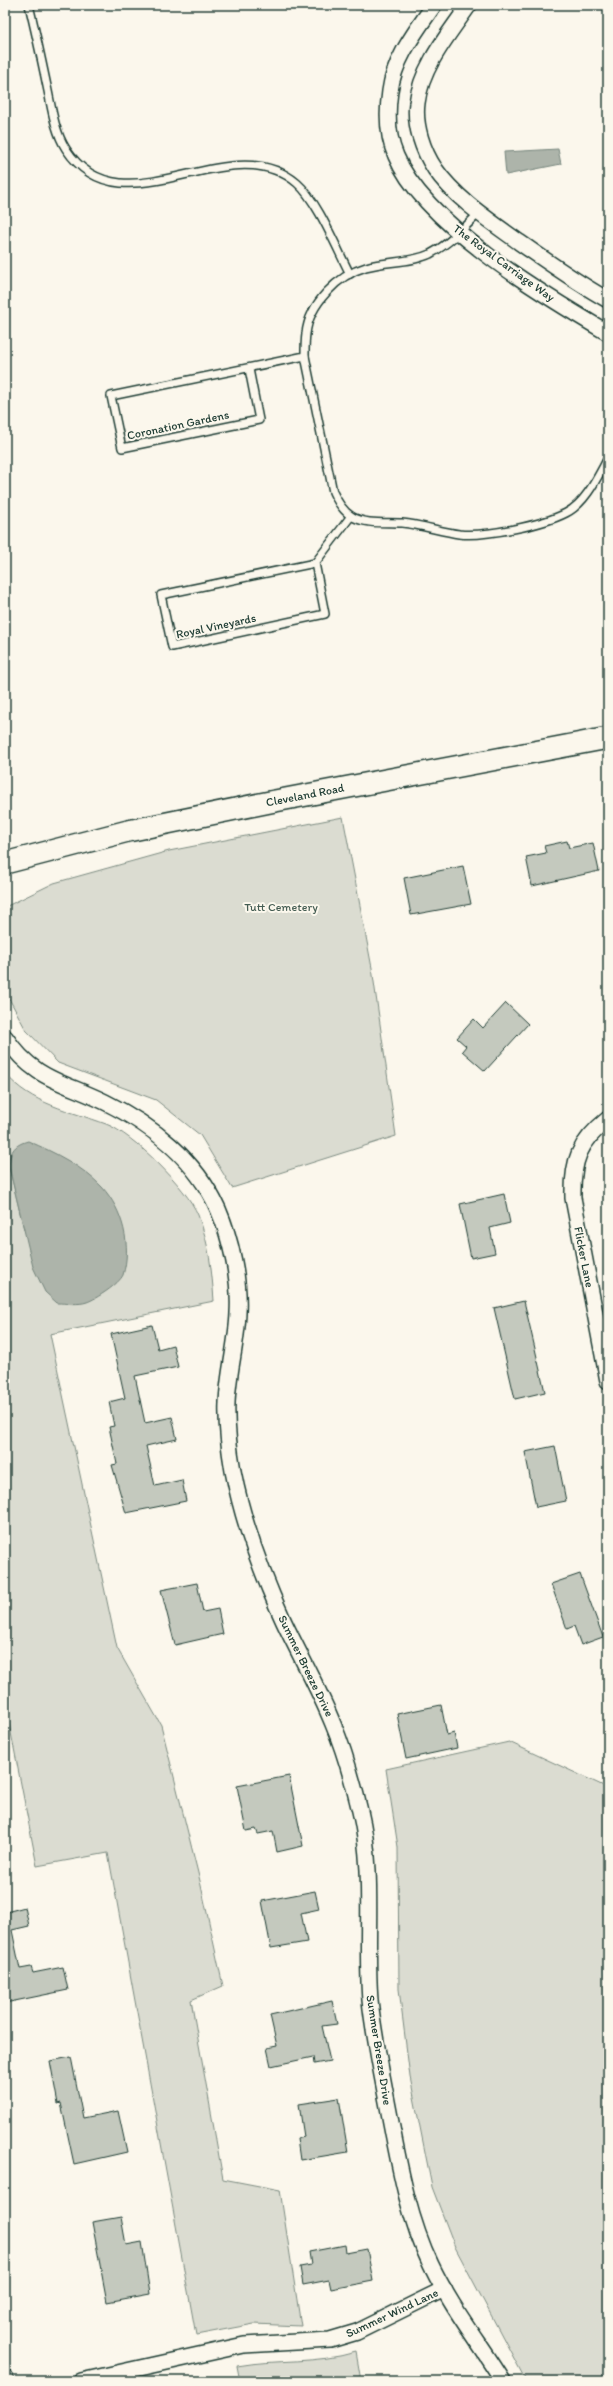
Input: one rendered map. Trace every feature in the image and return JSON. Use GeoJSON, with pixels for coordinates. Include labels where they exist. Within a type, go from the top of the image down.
{"type":"FeatureCollection","features":[{"type":"Feature","properties":{"kind":"main road","name":"Cleveland Road"},"geometry":{"type":"LineString","coordinates":[[5,863],[128,831],[275,800],[608,738]]}},
{"type":"Feature","properties":{"kind":"street","name":"The Royal Carriage Way"},"geometry":{"type":"LineString","coordinates":[[434,5],[408,43],[396,68],[390,89],[390,135],[396,157],[411,182],[459,233],[562,306],[608,333]]}},
{"type":"Feature","properties":{"kind":"street"},"geometry":{"type":"LineString","coordinates":[[469,5],[435,56],[423,80],[417,103],[423,146],[435,169],[479,213],[560,270],[608,300]]}},
{"type":"Feature","properties":{"kind":"street","name":"Summer Breeze Drive"},"geometry":{"type":"LineString","coordinates":[[5,1037],[34,1070],[105,1102],[144,1125],[173,1148],[200,1176],[219,1211],[229,1244],[236,1279],[238,1312],[227,1401],[228,1441],[234,1477],[245,1520],[265,1576],[283,1620],[333,1722],[361,1814],[368,1860],[371,1902],[368,1956],[375,2038],[403,2183],[427,2256],[465,2327],[503,2381]]}},
{"type":"Feature","properties":{"kind":"street","name":"Flicker Lane"},"geometry":{"type":"LineString","coordinates":[[608,1118],[588,1137],[579,1152],[574,1167],[573,1198],[608,1381]]}},
{"type":"Feature","properties":{"kind":"street","name":"Summer Wind Lane"},"geometry":{"type":"LineString","coordinates":[[81,2381],[139,2375],[244,2345],[330,2340],[356,2332],[444,2289]]}},
{"type":"Feature","properties":{"kind":"street"},"geometry":{"type":"LineString","coordinates":[[5,2377],[6,2381]]}},
{"type":"Feature","properties":{"kind":"lane"},"geometry":{"type":"LineString","coordinates":[[29,5],[56,124],[65,148],[79,164],[97,176],[115,182],[135,184],[230,165],[252,165],[279,172],[297,183],[312,203],[350,274]]}},
{"type":"Feature","properties":{"kind":"lane"},"geometry":{"type":"LineString","coordinates":[[479,213],[459,233],[428,255],[366,267],[350,274],[322,296],[312,314],[306,333],[305,356],[334,492],[338,502],[351,516],[379,523],[402,523],[459,534],[490,533],[552,519],[568,512],[581,500],[594,483],[608,458]]}},
{"type":"Feature","properties":{"kind":"lane","name":"Coronation Gardens"},"geometry":{"type":"LineString","coordinates":[[249,369],[259,420],[122,448],[111,396],[249,369],[305,356]]}},
{"type":"Feature","properties":{"kind":"lane"},"geometry":{"type":"LineString","coordinates":[[315,563],[351,516]]}},
{"type":"Feature","properties":{"kind":"lane","name":"Royal Vineyards"},"geometry":{"type":"LineString","coordinates":[[315,563],[325,614],[172,647],[161,595],[315,563]]}},
{"type":"Feature","properties":{"kind":"green space","name":"Tutt Cemetery"},"geometry":{"type":"Polygon","coordinates":[[[343,817],[372,968],[396,1136],[232,1188],[200,1135],[156,1100],[58,1063],[26,1030],[5,991],[5,907],[54,883],[169,851],[343,817]]]}},
{"type":"Feature","properties":{"kind":"green space"},"geometry":{"type":"Polygon","coordinates":[[[5,1073],[15,1084],[26,1092],[52,1105],[106,1124],[117,1130],[144,1150],[183,1191],[198,1215],[205,1236],[211,1268],[214,1301],[50,1334],[117,1648],[161,1725],[200,1881],[223,1986],[191,2000],[223,2179],[280,2190],[301,2326],[254,2324],[196,2335],[108,1853],[37,1866],[5,1702],[5,1073]],[[10,1153],[9,1167],[24,1229],[10,1153]]]}},
{"type":"Feature","properties":{"kind":"green space"},"geometry":{"type":"Polygon","coordinates":[[[509,1742],[608,1788],[608,2381],[526,2381],[455,2247],[432,2187],[410,2077],[399,1989],[398,1847],[386,1769],[509,1742]]]}},
{"type":"Feature","properties":{"kind":"green space"},"geometry":{"type":"Polygon","coordinates":[[[356,2352],[361,2381],[240,2381],[237,2366],[311,2360],[341,2356],[356,2352]]]}},
{"type":"Feature","properties":{"kind":"shaded area"},"geometry":{"type":"Polygon","coordinates":[[[558,149],[561,164],[506,175],[504,152],[558,149]]]}},
{"type":"Feature","properties":{"kind":"shaded area"},"geometry":{"type":"Polygon","coordinates":[[[28,1141],[49,1150],[77,1166],[94,1179],[109,1196],[120,1217],[126,1240],[126,1264],[123,1275],[117,1283],[107,1291],[87,1302],[76,1304],[57,1303],[45,1292],[33,1267],[9,1167],[10,1157],[13,1150],[19,1145],[28,1141]]]}},
{"type":"Feature","properties":{"kind":"building"},"geometry":{"type":"Polygon","coordinates":[[[567,841],[569,848],[593,843],[599,871],[532,886],[526,857],[546,853],[544,846],[567,841]]]}},
{"type":"Feature","properties":{"kind":"building"},"geometry":{"type":"Polygon","coordinates":[[[463,866],[471,904],[411,915],[404,878],[463,866]]]}},
{"type":"Feature","properties":{"kind":"building"},"geometry":{"type":"Polygon","coordinates":[[[506,1003],[528,1024],[485,1071],[462,1051],[466,1046],[457,1038],[474,1019],[483,1028],[506,1003]]]}},
{"type":"Feature","properties":{"kind":"building"},"geometry":{"type":"Polygon","coordinates":[[[504,1194],[510,1223],[490,1228],[495,1253],[471,1258],[460,1204],[504,1194]]]}},
{"type":"Feature","properties":{"kind":"building"},"geometry":{"type":"Polygon","coordinates":[[[524,1301],[545,1392],[515,1399],[494,1308],[524,1301]]]}},
{"type":"Feature","properties":{"kind":"building"},"geometry":{"type":"Polygon","coordinates":[[[152,1325],[158,1349],[173,1345],[178,1367],[135,1376],[145,1423],[172,1417],[177,1439],[146,1446],[155,1486],[182,1480],[186,1501],[126,1513],[112,1465],[117,1464],[109,1427],[114,1426],[109,1402],[125,1398],[111,1334],[152,1325]]]}},
{"type":"Feature","properties":{"kind":"building"},"geometry":{"type":"Polygon","coordinates":[[[555,1446],[566,1501],[536,1507],[525,1452],[555,1446]]]}},
{"type":"Feature","properties":{"kind":"building"},"geometry":{"type":"Polygon","coordinates":[[[580,1574],[603,1637],[581,1645],[574,1626],[567,1629],[551,1584],[580,1574]]]}},
{"type":"Feature","properties":{"kind":"building"},"geometry":{"type":"Polygon","coordinates":[[[197,1583],[203,1612],[218,1609],[223,1634],[175,1645],[161,1590],[197,1583]]]}},
{"type":"Feature","properties":{"kind":"building"},"geometry":{"type":"Polygon","coordinates":[[[441,1705],[447,1735],[454,1733],[457,1748],[406,1759],[397,1714],[441,1705]]]}},
{"type":"Feature","properties":{"kind":"building"},"geometry":{"type":"Polygon","coordinates":[[[289,1776],[303,1846],[277,1852],[273,1831],[258,1834],[256,1829],[246,1831],[237,1786],[289,1776]]]}},
{"type":"Feature","properties":{"kind":"building"},"geometry":{"type":"Polygon","coordinates":[[[315,1891],[319,1909],[301,1913],[307,1942],[271,1948],[262,1901],[315,1891]]]}},
{"type":"Feature","properties":{"kind":"building"},"geometry":{"type":"Polygon","coordinates":[[[25,1907],[29,1926],[12,1930],[20,1969],[31,1967],[33,1973],[63,1967],[68,1990],[5,2003],[5,1927],[9,1927],[6,1912],[25,1907]]]}},
{"type":"Feature","properties":{"kind":"building"},"geometry":{"type":"Polygon","coordinates":[[[332,2001],[337,2024],[322,2026],[330,2061],[314,2064],[313,2057],[271,2066],[267,2048],[277,2046],[270,2015],[332,2001]]]}},
{"type":"Feature","properties":{"kind":"building"},"geometry":{"type":"Polygon","coordinates":[[[71,2057],[83,2118],[118,2111],[127,2152],[74,2164],[61,2103],[58,2104],[50,2061],[71,2057]]]}},
{"type":"Feature","properties":{"kind":"building"},"geometry":{"type":"Polygon","coordinates":[[[339,2098],[348,2152],[300,2160],[297,2139],[304,2137],[299,2104],[339,2098]]]}},
{"type":"Feature","properties":{"kind":"building"},"geometry":{"type":"Polygon","coordinates":[[[121,2217],[126,2245],[142,2242],[150,2294],[107,2302],[92,2222],[121,2217]]]}},
{"type":"Feature","properties":{"kind":"building"},"geometry":{"type":"Polygon","coordinates":[[[345,2245],[346,2253],[367,2249],[373,2281],[331,2289],[329,2280],[303,2285],[300,2267],[311,2265],[309,2252],[345,2245]]]}}]}
